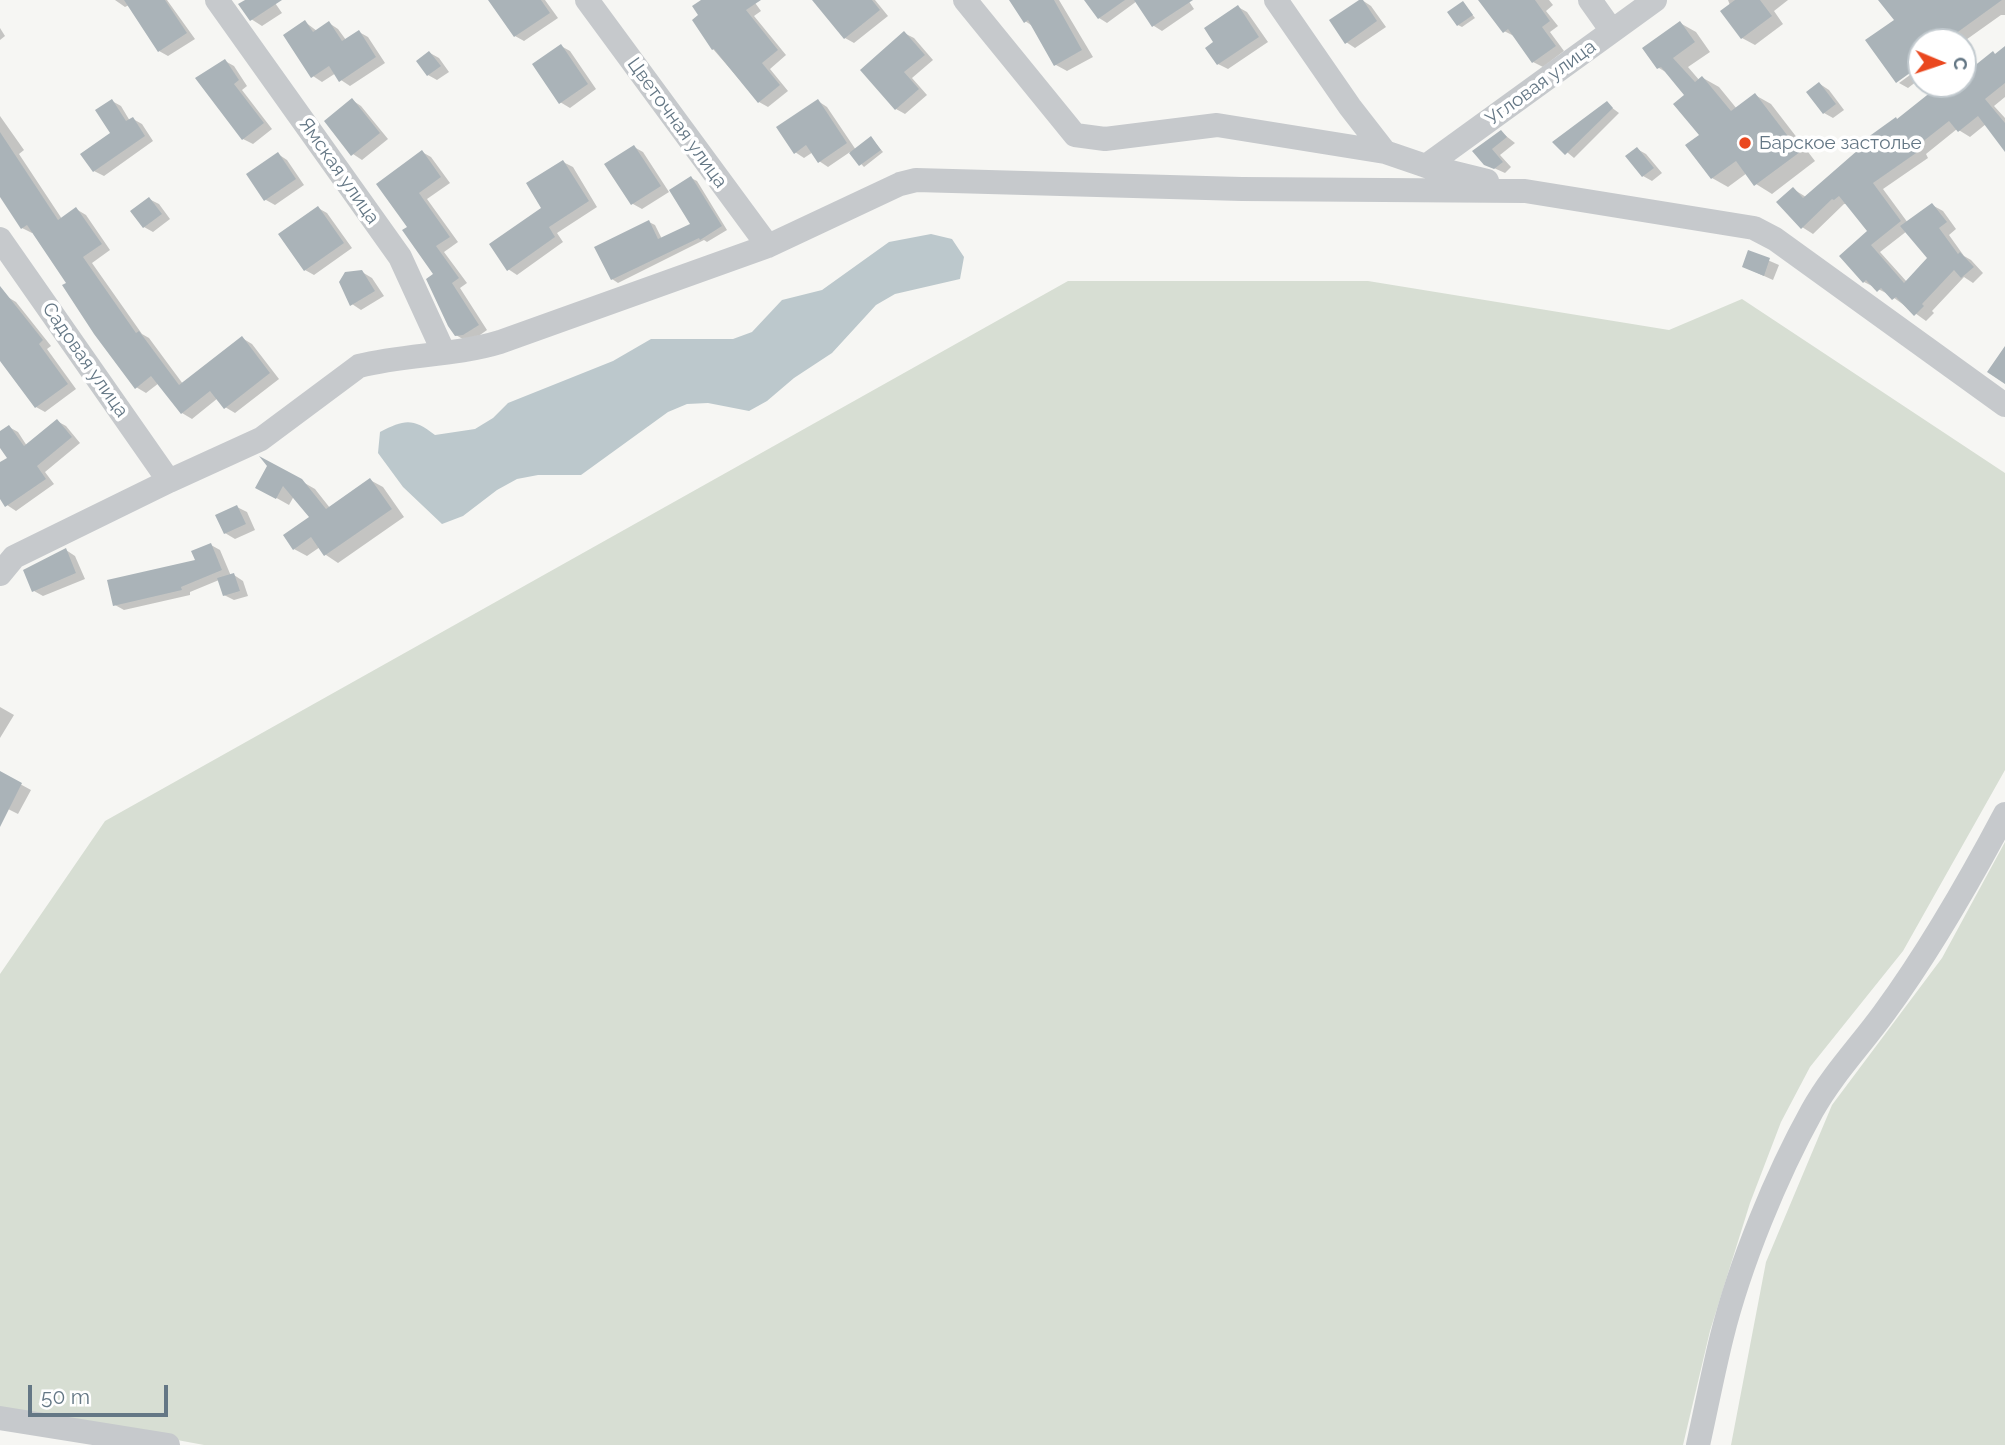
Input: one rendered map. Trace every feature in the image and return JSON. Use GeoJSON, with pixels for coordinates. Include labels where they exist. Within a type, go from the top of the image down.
{"type":"FeatureCollection","features":[{"type":"Feature","properties":{"kind":"street","name":"Ямская улица"},"geometry":{"type":"LineString","coordinates":[[217,0],[400,257],[444,353]]}},
{"type":"Feature","properties":{"kind":"street","name":"Цветочная улица"},"geometry":{"type":"LineString","coordinates":[[587,0],[768,246]]}},
{"type":"Feature","properties":{"kind":"street"},"geometry":{"type":"LineString","coordinates":[[965,0],[1074,135],[1105,139],[1217,125],[1385,152],[1426,166],[1525,191],[1754,228],[1774,239],[2005,405]]}},
{"type":"Feature","properties":{"kind":"street"},"geometry":{"type":"LineString","coordinates":[[1276,0],[1350,107],[1385,152]]}},
{"type":"Feature","properties":{"kind":"street"},"geometry":{"type":"LineString","coordinates":[[1590,0],[1612,31]]}},
{"type":"Feature","properties":{"kind":"street","name":"Угловая улица"},"geometry":{"type":"LineString","coordinates":[[1426,166],[1655,0]]}},
{"type":"Feature","properties":{"kind":"street"},"geometry":{"type":"LineString","coordinates":[[0,574],[14,557],[261,439],[359,366],[481,348],[500,342],[768,246],[900,184],[925,179],[1242,189],[1525,191]]}},
{"type":"Feature","properties":{"kind":"street","name":"Садовая улица"},"geometry":{"type":"LineString","coordinates":[[0,239],[169,481]]}},
{"type":"Feature","properties":{"kind":"street"},"geometry":{"type":"LineString","coordinates":[[1698,1445],[1722,1336],[1738,1282],[1792,1152],[1834,1075],[1883,1014],[1924,955],[2005,814]]}},
{"type":"Feature","properties":{"kind":"street"},"geometry":{"type":"LineString","coordinates":[[0,1418],[168,1445]]}},
{"type":"Feature","properties":{"kind":"shaded area"},"geometry":{"type":"Polygon","coordinates":[[[931,234],[952,239],[964,257],[960,279],[895,294],[876,305],[832,353],[794,378],[767,401],[749,411],[708,403],[687,404],[668,412],[581,475],[538,475],[517,479],[497,490],[463,516],[442,524],[403,487],[378,453],[380,432],[396,425],[415,423],[435,435],[475,429],[493,418],[508,403],[613,361],[651,339],[733,339],[752,332],[782,300],[822,290],[889,242],[931,234]]]}},
{"type":"Feature","properties":{"kind":"shaded area"},"geometry":{"type":"Polygon","coordinates":[[[1068,281],[1368,281],[1669,330],[1742,299],[2005,473],[2005,770],[1903,951],[1810,1067],[1781,1122],[1750,1203],[1710,1331],[1683,1445],[204,1445],[0,1407],[0,974],[105,821],[1068,281]]]}},
{"type":"Feature","properties":{"kind":"shaded area"},"geometry":{"type":"Polygon","coordinates":[[[2005,842],[2005,1445],[1731,1445],[1766,1262],[1832,1105],[1942,958],[2005,842]]]}},
{"type":"Feature","properties":{"kind":"building"},"geometry":{"type":"Polygon","coordinates":[[[124,0],[165,0],[187,33],[158,52],[124,0]]]}},
{"type":"Feature","properties":{"kind":"building"},"geometry":{"type":"Polygon","coordinates":[[[245,0],[282,0],[250,21],[238,4],[245,0]]]}},
{"type":"Feature","properties":{"kind":"building"},"geometry":{"type":"Polygon","coordinates":[[[488,0],[541,0],[550,13],[514,37],[488,0]]]}},
{"type":"Feature","properties":{"kind":"building"},"geometry":{"type":"Polygon","coordinates":[[[701,0],[761,0],[746,10],[778,50],[762,63],[780,85],[758,103],[714,49],[712,50],[692,20],[698,15],[692,6],[701,0]]]}},
{"type":"Feature","properties":{"kind":"building"},"geometry":{"type":"Polygon","coordinates":[[[812,0],[872,0],[880,10],[844,39],[812,0]]]}},
{"type":"Feature","properties":{"kind":"building"},"geometry":{"type":"Polygon","coordinates":[[[1009,0],[1054,0],[1082,50],[1054,66],[1028,20],[1024,23],[1009,0]]]}},
{"type":"Feature","properties":{"kind":"building"},"geometry":{"type":"Polygon","coordinates":[[[1084,0],[1125,0],[1098,19],[1084,0]]]}},
{"type":"Feature","properties":{"kind":"building"},"geometry":{"type":"Polygon","coordinates":[[[1134,0],[1193,0],[1152,27],[1134,0]]]}},
{"type":"Feature","properties":{"kind":"building"},"geometry":{"type":"Polygon","coordinates":[[[1363,0],[1377,21],[1345,44],[1329,20],[1363,0]]]}},
{"type":"Feature","properties":{"kind":"building"},"geometry":{"type":"Polygon","coordinates":[[[1478,0],[1535,0],[1550,21],[1542,27],[1556,46],[1532,63],[1508,29],[1503,33],[1478,0]]]}},
{"type":"Feature","properties":{"kind":"building"},"geometry":{"type":"Polygon","coordinates":[[[1735,0],[1760,0],[1772,16],[1741,39],[1720,11],[1735,0]]]}},
{"type":"Feature","properties":{"kind":"building"},"geometry":{"type":"Polygon","coordinates":[[[1878,0],[2002,0],[1963,28],[1907,28],[1907,75],[1896,83],[1865,40],[1894,20],[1878,0]]]}},
{"type":"Feature","properties":{"kind":"building"},"geometry":{"type":"Polygon","coordinates":[[[1463,1],[1473,15],[1457,26],[1447,12],[1463,1]]]}},
{"type":"Feature","properties":{"kind":"building"},"geometry":{"type":"Polygon","coordinates":[[[1238,5],[1259,37],[1217,65],[1205,48],[1213,42],[1204,28],[1238,5]]]}},
{"type":"Feature","properties":{"kind":"building"},"geometry":{"type":"Polygon","coordinates":[[[305,20],[313,32],[329,21],[342,41],[359,30],[376,57],[339,82],[329,66],[311,78],[283,35],[305,20]]]}},
{"type":"Feature","properties":{"kind":"building"},"geometry":{"type":"Polygon","coordinates":[[[1680,21],[1695,42],[1673,58],[1695,82],[1702,76],[1731,111],[1755,93],[1800,152],[1754,186],[1736,161],[1711,179],[1685,145],[1699,135],[1673,104],[1684,95],[1661,67],[1657,69],[1642,48],[1680,21]]]}},
{"type":"Feature","properties":{"kind":"building"},"geometry":{"type":"Polygon","coordinates":[[[904,31],[925,55],[904,72],[919,89],[895,110],[860,70],[904,31]]]}},
{"type":"Feature","properties":{"kind":"building"},"geometry":{"type":"Polygon","coordinates":[[[561,44],[588,84],[559,104],[532,64],[561,44]]]}},
{"type":"Feature","properties":{"kind":"building"},"geometry":{"type":"Polygon","coordinates":[[[2005,46],[2005,83],[1985,99],[2005,123],[2005,152],[1978,116],[1958,132],[1949,121],[1916,147],[1919,151],[1873,183],[1901,221],[1871,245],[1904,283],[1927,258],[1900,226],[1932,203],[1947,222],[1939,228],[1958,254],[1960,252],[1974,267],[1961,278],[1954,270],[1914,316],[1896,297],[1892,300],[1881,288],[1877,292],[1866,280],[1863,283],[1839,256],[1867,231],[1839,196],[1832,199],[1801,229],[1776,202],[1793,187],[1803,198],[1866,143],[1864,140],[1923,98],[1977,98],[1977,64],[1993,51],[1995,54],[2005,46]]]}},
{"type":"Feature","properties":{"kind":"building"},"geometry":{"type":"Polygon","coordinates":[[[429,51],[441,66],[427,76],[416,61],[429,51]]]}},
{"type":"Feature","properties":{"kind":"building"},"geometry":{"type":"Polygon","coordinates":[[[225,59],[239,80],[234,84],[264,123],[242,140],[195,78],[225,59]]]}},
{"type":"Feature","properties":{"kind":"building"},"geometry":{"type":"Polygon","coordinates":[[[1819,82],[1836,104],[1823,114],[1806,92],[1819,82]]]}},
{"type":"Feature","properties":{"kind":"building"},"geometry":{"type":"Polygon","coordinates":[[[352,98],[380,133],[351,156],[324,121],[352,98]]]}},
{"type":"Feature","properties":{"kind":"building"},"geometry":{"type":"Polygon","coordinates":[[[112,99],[126,121],[133,117],[145,136],[93,172],[80,154],[110,133],[95,110],[112,99]]]}},
{"type":"Feature","properties":{"kind":"building"},"geometry":{"type":"Polygon","coordinates":[[[818,99],[847,143],[818,163],[806,145],[794,154],[776,127],[818,99]]]}},
{"type":"Feature","properties":{"kind":"building"},"geometry":{"type":"Polygon","coordinates":[[[1607,101],[1613,108],[1565,155],[1552,142],[1607,101]]]}},
{"type":"Feature","properties":{"kind":"building"},"geometry":{"type":"Polygon","coordinates":[[[1501,130],[1507,137],[1492,149],[1503,162],[1494,169],[1484,165],[1472,151],[1501,130]]]}},
{"type":"Feature","properties":{"kind":"building"},"geometry":{"type":"Polygon","coordinates":[[[0,132],[58,220],[76,207],[102,244],[83,257],[136,333],[139,331],[179,385],[242,336],[270,373],[224,409],[210,391],[181,414],[151,376],[135,389],[94,334],[62,285],[66,283],[27,225],[21,229],[0,197],[0,132]]]}},
{"type":"Feature","properties":{"kind":"building"},"geometry":{"type":"Polygon","coordinates":[[[871,136],[881,150],[859,166],[849,153],[871,136]]]}},
{"type":"Feature","properties":{"kind":"building"},"geometry":{"type":"Polygon","coordinates":[[[634,145],[661,186],[631,205],[604,164],[634,145]]]}},
{"type":"Feature","properties":{"kind":"building"},"geometry":{"type":"Polygon","coordinates":[[[1637,147],[1654,168],[1642,177],[1625,156],[1637,147]]]}},
{"type":"Feature","properties":{"kind":"building"},"geometry":{"type":"Polygon","coordinates":[[[422,150],[441,177],[419,193],[450,237],[436,246],[459,278],[452,283],[479,325],[463,335],[455,336],[448,326],[426,279],[433,274],[402,230],[407,227],[376,184],[422,150]]]}},
{"type":"Feature","properties":{"kind":"building"},"geometry":{"type":"Polygon","coordinates":[[[278,152],[296,179],[264,201],[246,174],[278,152]]]}},
{"type":"Feature","properties":{"kind":"building"},"geometry":{"type":"Polygon","coordinates":[[[563,160],[589,201],[549,227],[555,237],[507,271],[489,244],[541,208],[526,183],[563,160]]]}},
{"type":"Feature","properties":{"kind":"building"},"geometry":{"type":"Polygon","coordinates":[[[691,176],[722,226],[700,240],[699,238],[611,280],[594,247],[649,220],[658,239],[690,224],[669,190],[691,176]]]}},
{"type":"Feature","properties":{"kind":"building"},"geometry":{"type":"Polygon","coordinates":[[[149,197],[162,214],[143,228],[130,211],[149,197]]]}},
{"type":"Feature","properties":{"kind":"building"},"geometry":{"type":"Polygon","coordinates":[[[318,206],[344,243],[304,271],[278,234],[318,206]]]}},
{"type":"Feature","properties":{"kind":"building"},"geometry":{"type":"Polygon","coordinates":[[[1748,250],[1770,258],[1764,276],[1742,267],[1748,250]]]}},
{"type":"Feature","properties":{"kind":"building"},"geometry":{"type":"Polygon","coordinates":[[[362,270],[375,291],[350,306],[339,282],[345,272],[362,270]]]}},
{"type":"Feature","properties":{"kind":"building"},"geometry":{"type":"Polygon","coordinates":[[[0,286],[43,340],[39,344],[68,384],[35,408],[0,361],[0,286]]]}},
{"type":"Feature","properties":{"kind":"building"},"geometry":{"type":"Polygon","coordinates":[[[2005,346],[2005,384],[1987,372],[2005,346]]]}},
{"type":"Feature","properties":{"kind":"building"},"geometry":{"type":"Polygon","coordinates":[[[57,419],[72,437],[37,466],[46,479],[5,507],[0,499],[0,462],[7,458],[0,448],[0,431],[9,425],[24,446],[57,419]]]}},
{"type":"Feature","properties":{"kind":"building"},"geometry":{"type":"Polygon","coordinates":[[[259,456],[302,479],[326,509],[370,478],[392,509],[324,556],[311,537],[293,550],[283,535],[309,517],[283,486],[276,499],[255,488],[267,466],[259,456]]]}},
{"type":"Feature","properties":{"kind":"building"},"geometry":{"type":"Polygon","coordinates":[[[237,505],[246,524],[224,534],[215,515],[237,505]]]}},
{"type":"Feature","properties":{"kind":"building"},"geometry":{"type":"Polygon","coordinates":[[[211,543],[222,570],[181,587],[182,590],[113,606],[107,580],[195,560],[191,551],[211,543]]]}},
{"type":"Feature","properties":{"kind":"building"},"geometry":{"type":"Polygon","coordinates":[[[66,548],[76,573],[32,592],[23,570],[66,548]]]}},
{"type":"Feature","properties":{"kind":"building"},"geometry":{"type":"Polygon","coordinates":[[[234,573],[240,591],[223,596],[217,578],[234,573]]]}},
{"type":"Feature","properties":{"kind":"building"},"geometry":{"type":"Polygon","coordinates":[[[0,771],[22,783],[0,827],[0,771]]]}},
{"type":"Feature","properties":{"kind":"place","name":"Барское застолье"},"geometry":{"type":"Point","coordinates":[1745,143]}}]}
